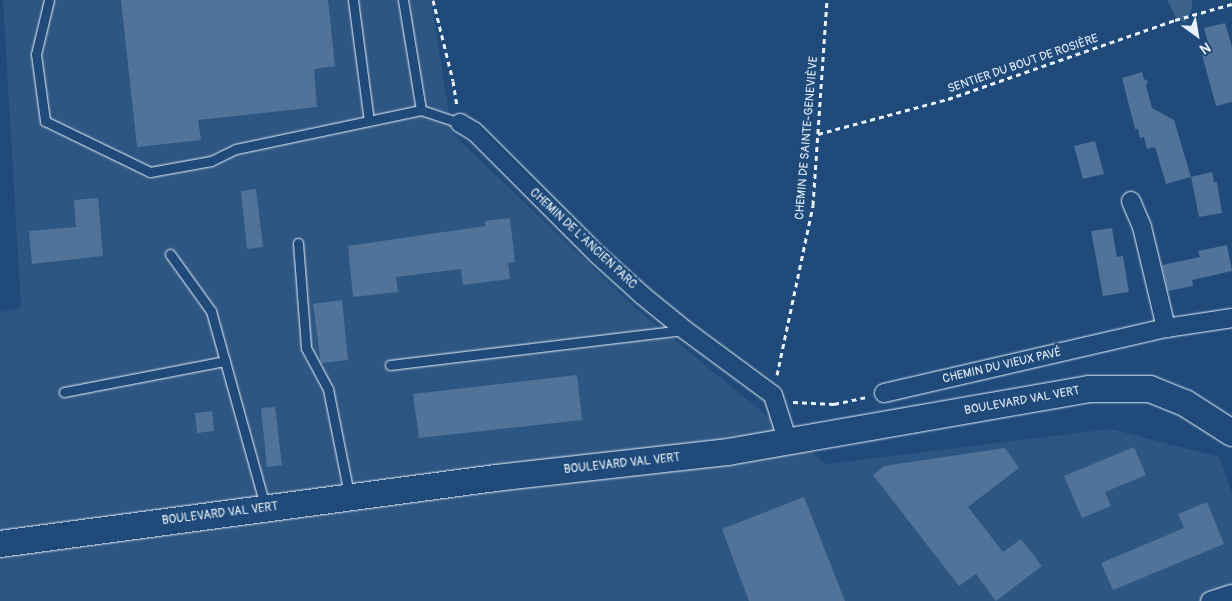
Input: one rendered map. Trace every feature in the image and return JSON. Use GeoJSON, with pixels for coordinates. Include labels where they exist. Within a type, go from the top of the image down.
{"type":"FeatureCollection","features":[{"type":"Feature","properties":{"kind":"street","name":"CHEMIN DE L'ANCIEN PARC"},"geometry":{"type":"LineString","coordinates":[[460,124],[480,138],[598,255],[685,330],[773,394]]}},
{"type":"Feature","properties":{"kind":"street"},"geometry":{"type":"LineString","coordinates":[[1131,201],[1142,227],[1166,328]]}},
{"type":"Feature","properties":{"kind":"street","name":"CHEMIN DU VIEUX PAVÉ"},"geometry":{"type":"LineString","coordinates":[[884,392],[1166,328],[1232,318]]}},
{"type":"Feature","properties":{"kind":"street","name":"BOULEVARD VAL VERT"},"geometry":{"type":"LineString","coordinates":[[0,544],[350,497],[728,452],[1089,389],[1150,389],[1185,403],[1232,433]]}},
{"type":"Feature","properties":{"kind":"street"},"geometry":{"type":"LineString","coordinates":[[773,394],[788,442]]}},
{"type":"Feature","properties":{"kind":"street"},"geometry":{"type":"LineString","coordinates":[[1210,601],[1232,594]]}},
{"type":"Feature","properties":{"kind":"lane"},"geometry":{"type":"LineString","coordinates":[[49,0],[36,54],[45,121],[150,172],[211,161],[236,148],[421,110],[460,124]]}},
{"type":"Feature","properties":{"kind":"lane"},"geometry":{"type":"LineString","coordinates":[[353,0],[369,121]]}},
{"type":"Feature","properties":{"kind":"lane"},"geometry":{"type":"LineString","coordinates":[[403,0],[421,110]]}},
{"type":"Feature","properties":{"kind":"lane"},"geometry":{"type":"LineString","coordinates":[[298,243],[306,348],[328,389],[350,497]]}},
{"type":"Feature","properties":{"kind":"lane"},"geometry":{"type":"LineString","coordinates":[[170,254],[211,311],[266,508]]}},
{"type":"Feature","properties":{"kind":"lane"},"geometry":{"type":"LineString","coordinates":[[390,365],[685,330]]}},
{"type":"Feature","properties":{"kind":"lane"},"geometry":{"type":"LineString","coordinates":[[64,392],[225,361]]}},
{"type":"Feature","properties":{"kind":"path"},"geometry":{"type":"LineString","coordinates":[[433,0],[453,81],[460,124]]}},
{"type":"Feature","properties":{"kind":"path","name":"CHEMIN DE SAINTE-GENEVIÈVE"},"geometry":{"type":"LineString","coordinates":[[773,394],[812,205],[828,0]]}},
{"type":"Feature","properties":{"kind":"path","name":"SENTIER DU BOUT DE ROSIÈRE"},"geometry":{"type":"LineString","coordinates":[[818,134],[948,99],[1175,20],[1232,4]]}},
{"type":"Feature","properties":{"kind":"path"},"geometry":{"type":"LineString","coordinates":[[773,394],[795,403],[815,405],[834,404],[884,392]]}},
{"type":"Feature","properties":{"kind":"shaded area"},"geometry":{"type":"Polygon","coordinates":[[[3,0],[431,0],[452,133],[634,307],[826,464],[1111,429],[1219,457],[1232,493],[1232,601],[0,601],[0,312],[21,308],[3,0]]]}},
{"type":"Feature","properties":{"kind":"shaded area"},"geometry":{"type":"Polygon","coordinates":[[[1167,0],[1192,0],[1192,8],[1186,23],[1177,19],[1167,0]]]}},
{"type":"Feature","properties":{"kind":"building"},"geometry":{"type":"Polygon","coordinates":[[[121,0],[328,0],[335,66],[314,69],[317,107],[198,120],[201,140],[137,147],[121,0]]]}},
{"type":"Feature","properties":{"kind":"building"},"geometry":{"type":"Polygon","coordinates":[[[1225,23],[1232,47],[1232,102],[1216,106],[1202,55],[1211,53],[1204,28],[1225,23]]]}},
{"type":"Feature","properties":{"kind":"building"},"geometry":{"type":"Polygon","coordinates":[[[1142,72],[1144,79],[1148,81],[1146,86],[1152,108],[1174,120],[1191,177],[1166,184],[1155,147],[1147,149],[1144,137],[1140,138],[1138,129],[1135,129],[1122,78],[1142,72]]]}},
{"type":"Feature","properties":{"kind":"building"},"geometry":{"type":"Polygon","coordinates":[[[1095,141],[1104,174],[1083,179],[1074,146],[1095,141]]]}},
{"type":"Feature","properties":{"kind":"building"},"geometry":{"type":"Polygon","coordinates":[[[1212,172],[1214,182],[1217,182],[1222,213],[1199,217],[1191,177],[1212,172]]]}},
{"type":"Feature","properties":{"kind":"building"},"geometry":{"type":"Polygon","coordinates":[[[256,189],[263,247],[247,249],[241,191],[256,189]]]}},
{"type":"Feature","properties":{"kind":"building"},"geometry":{"type":"Polygon","coordinates":[[[98,198],[103,256],[32,264],[29,231],[76,227],[74,200],[98,198]]]}},
{"type":"Feature","properties":{"kind":"building"},"geometry":{"type":"Polygon","coordinates":[[[510,218],[515,262],[508,263],[510,279],[463,285],[461,269],[396,277],[398,292],[353,297],[348,246],[485,226],[485,221],[510,218]]]}},
{"type":"Feature","properties":{"kind":"building"},"geometry":{"type":"Polygon","coordinates":[[[1112,228],[1117,257],[1123,256],[1129,292],[1103,296],[1091,231],[1112,228]]]}},
{"type":"Feature","properties":{"kind":"building"},"geometry":{"type":"Polygon","coordinates":[[[1227,245],[1232,271],[1192,280],[1193,286],[1168,291],[1162,265],[1200,257],[1198,251],[1227,245]]]}},
{"type":"Feature","properties":{"kind":"building"},"geometry":{"type":"Polygon","coordinates":[[[342,300],[348,360],[321,363],[313,304],[342,300]]]}},
{"type":"Feature","properties":{"kind":"building"},"geometry":{"type":"Polygon","coordinates":[[[577,375],[582,420],[419,438],[413,394],[577,375]]]}},
{"type":"Feature","properties":{"kind":"building"},"geometry":{"type":"Polygon","coordinates":[[[275,407],[282,465],[267,467],[261,408],[275,407]]]}},
{"type":"Feature","properties":{"kind":"building"},"geometry":{"type":"Polygon","coordinates":[[[212,411],[214,431],[197,433],[195,413],[212,411]]]}},
{"type":"Feature","properties":{"kind":"building"},"geometry":{"type":"Polygon","coordinates":[[[1134,447],[1146,475],[1105,492],[1111,506],[1082,518],[1064,476],[1134,447]]]}},
{"type":"Feature","properties":{"kind":"building"},"geometry":{"type":"Polygon","coordinates":[[[1005,448],[1019,468],[968,507],[1003,552],[1021,539],[1042,566],[996,601],[976,574],[959,586],[873,475],[884,466],[1005,448]]]}},
{"type":"Feature","properties":{"kind":"building"},"geometry":{"type":"Polygon","coordinates":[[[804,497],[845,601],[749,601],[722,529],[804,497]]]}},
{"type":"Feature","properties":{"kind":"building"},"geometry":{"type":"Polygon","coordinates":[[[1207,502],[1224,544],[1113,590],[1101,563],[1184,528],[1178,514],[1207,502]]]}}]}
